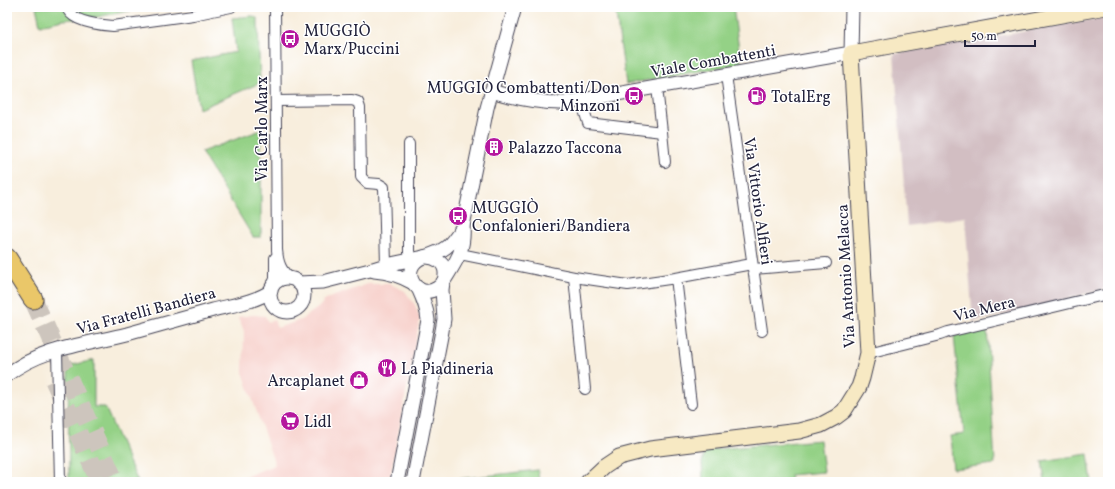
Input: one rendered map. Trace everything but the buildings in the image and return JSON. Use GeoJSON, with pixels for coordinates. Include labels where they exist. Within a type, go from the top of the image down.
{"type":"FeatureCollection","features":[{"type":"Feature","properties":{"kind":"highway"},"geometry":{"type":"LineString","coordinates":[[7,258],[27,302],[7,282]]}},
{"type":"Feature","properties":{"kind":"main road"},"geometry":{"type":"LineString","coordinates":[[851,53],[1106,7]]}},
{"type":"Feature","properties":{"kind":"main road","name":"Via Antonio Melacca"},"geometry":{"type":"LineString","coordinates":[[588,482],[619,457],[650,449],[799,431],[821,425],[844,411],[859,388],[868,353],[851,53]]}},
{"type":"Feature","properties":{"kind":"street"},"geometry":{"type":"LineString","coordinates":[[67,7],[68,11],[73,17],[103,25],[113,26],[193,15],[231,7]]}},
{"type":"Feature","properties":{"kind":"street","name":"Via Carlo Marx"},"geometry":{"type":"LineString","coordinates":[[272,288],[275,274],[274,262],[276,250],[275,7]]}},
{"type":"Feature","properties":{"kind":"street"},"geometry":{"type":"LineString","coordinates":[[409,144],[409,252],[414,282],[426,291],[439,287],[460,254],[481,135],[491,91],[515,7]]}},
{"type":"Feature","properties":{"kind":"street"},"geometry":{"type":"LineString","coordinates":[[851,53],[852,7]]}},
{"type":"Feature","properties":{"kind":"street","name":"Viale Combattenti"},"geometry":{"type":"LineString","coordinates":[[491,91],[512,97],[556,103],[581,100],[851,53]]}},
{"type":"Feature","properties":{"kind":"street","name":"Via Vittorio Alfieri"},"geometry":{"type":"LineString","coordinates":[[726,75],[762,331]]}},
{"type":"Feature","properties":{"kind":"street"},"geometry":{"type":"LineString","coordinates":[[657,87],[665,162]]}},
{"type":"Feature","properties":{"kind":"street"},"geometry":{"type":"LineString","coordinates":[[276,101],[352,100],[358,102],[360,108],[361,177],[367,183],[379,184],[384,187],[386,265]]}},
{"type":"Feature","properties":{"kind":"street"},"geometry":{"type":"LineString","coordinates":[[581,100],[588,123],[662,132]]}},
{"type":"Feature","properties":{"kind":"street","name":"Via Fratelli Bandiera"},"geometry":{"type":"LineString","coordinates":[[7,375],[35,358],[128,334],[265,295],[280,280],[286,279],[294,281],[323,282],[440,252],[446,248],[464,226]]}},
{"type":"Feature","properties":{"kind":"street","name":"Via Carlo Marx"},"geometry":{"type":"LineString","coordinates":[[276,250],[281,269],[294,281]]}},
{"type":"Feature","properties":{"kind":"street"},"geometry":{"type":"LineString","coordinates":[[460,254],[574,277],[628,285],[753,266],[826,263]]}},
{"type":"Feature","properties":{"kind":"street"},"geometry":{"type":"LineString","coordinates":[[397,482],[428,320],[428,311],[425,302],[414,282],[411,270],[413,264],[424,257],[434,258],[442,264],[445,272],[442,290],[444,319],[413,482]]}},
{"type":"Feature","properties":{"kind":"street","name":"Via Fratelli Bandiera"},"geometry":{"type":"LineString","coordinates":[[370,270],[390,273],[414,282]]}},
{"type":"Feature","properties":{"kind":"street"},"geometry":{"type":"LineString","coordinates":[[574,277],[585,389]]}},
{"type":"Feature","properties":{"kind":"street"},"geometry":{"type":"LineString","coordinates":[[676,278],[691,404]]}},
{"type":"Feature","properties":{"kind":"street"},"geometry":{"type":"LineString","coordinates":[[294,281],[302,287],[304,298],[301,304]]}},
{"type":"Feature","properties":{"kind":"street","name":"Via Fratelli Bandiera"},"geometry":{"type":"LineString","coordinates":[[243,302],[258,302],[273,306],[283,312],[288,312],[294,310],[301,304],[323,282]]}},
{"type":"Feature","properties":{"kind":"street"},"geometry":{"type":"LineString","coordinates":[[272,288],[271,300],[273,306]]}},
{"type":"Feature","properties":{"kind":"street","name":"Via Mera"},"geometry":{"type":"LineString","coordinates":[[868,353],[948,332],[1108,294]]}},
{"type":"Feature","properties":{"kind":"street"},"geometry":{"type":"LineString","coordinates":[[58,351],[60,482]]}},
{"type":"Feature","properties":{"kind":"shaded area"},"geometry":{"type":"Polygon","coordinates":[[[1108,17],[1108,288],[973,322],[965,217],[907,226],[894,54],[1108,17]]]}},
{"type":"Feature","properties":{"kind":"shaded area"},"geometry":{"type":"Polygon","coordinates":[[[368,284],[390,284],[405,291],[415,305],[420,318],[389,482],[231,482],[275,465],[243,372],[244,331],[238,317],[253,315],[265,316],[268,322],[274,320],[277,328],[301,320],[319,307],[326,299],[368,284]]]}},
{"type":"Feature","properties":{"kind":"green space"},"geometry":{"type":"Polygon","coordinates":[[[36,7],[151,7],[97,17],[63,20],[40,25],[36,7]]]}},
{"type":"Feature","properties":{"kind":"green space"},"geometry":{"type":"Polygon","coordinates":[[[615,7],[733,7],[741,64],[626,84],[615,7]]]}},
{"type":"Feature","properties":{"kind":"green space"},"geometry":{"type":"Polygon","coordinates":[[[253,16],[258,19],[260,83],[199,109],[191,61],[236,52],[232,18],[253,16]]]}},
{"type":"Feature","properties":{"kind":"green space"},"geometry":{"type":"Polygon","coordinates":[[[261,130],[261,237],[253,237],[201,152],[261,130]]]}},
{"type":"Feature","properties":{"kind":"green space"},"geometry":{"type":"Polygon","coordinates":[[[987,328],[995,464],[953,469],[950,436],[964,434],[954,336],[987,328]]]}},
{"type":"Feature","properties":{"kind":"green space"},"geometry":{"type":"Polygon","coordinates":[[[94,360],[94,407],[105,407],[138,482],[69,482],[68,366],[94,360]]]}},
{"type":"Feature","properties":{"kind":"green space"},"geometry":{"type":"Polygon","coordinates":[[[820,440],[824,472],[790,475],[791,482],[703,482],[702,462],[705,450],[820,440]]]}},
{"type":"Feature","properties":{"kind":"green space"},"geometry":{"type":"Polygon","coordinates":[[[1088,454],[1092,482],[1045,482],[1042,461],[1088,454]]]}},
{"type":"Feature","properties":{"kind":"green space"},"geometry":{"type":"Polygon","coordinates":[[[538,470],[539,482],[430,482],[538,470]]]}},
{"type":"Feature","properties":{"kind":"tunnel"},"geometry":{"type":"LineString","coordinates":[[33,299],[115,482]]}},
{"type":"Feature","properties":{"kind":"tunnel"},"geometry":{"type":"LineString","coordinates":[[54,380],[100,482]]}},
{"type":"Feature","properties":{"kind":"place","name":"MUGGIÒ Marx/Puccini"},"geometry":{"type":"Point","coordinates":[290,39]}},
{"type":"Feature","properties":{"kind":"place","name":"MUGGIÒ Combattenti/Don Minzoni"},"geometry":{"type":"Point","coordinates":[634,96]}},
{"type":"Feature","properties":{"kind":"place","name":"TotalErg"},"geometry":{"type":"Point","coordinates":[757,96]}},
{"type":"Feature","properties":{"kind":"place","name":"Palazzo Taccona"},"geometry":{"type":"Point","coordinates":[494,147]}},
{"type":"Feature","properties":{"kind":"place","name":"MUGGIÒ Confalonieri/Bandiera"},"geometry":{"type":"Point","coordinates":[458,216]}},
{"type":"Feature","properties":{"kind":"place","name":"La Piadineria"},"geometry":{"type":"Point","coordinates":[387,368]}},
{"type":"Feature","properties":{"kind":"place","name":"Arcaplanet"},"geometry":{"type":"Point","coordinates":[359,380]}},
{"type":"Feature","properties":{"kind":"place","name":"Lidl"},"geometry":{"type":"Point","coordinates":[290,421]}}]}
